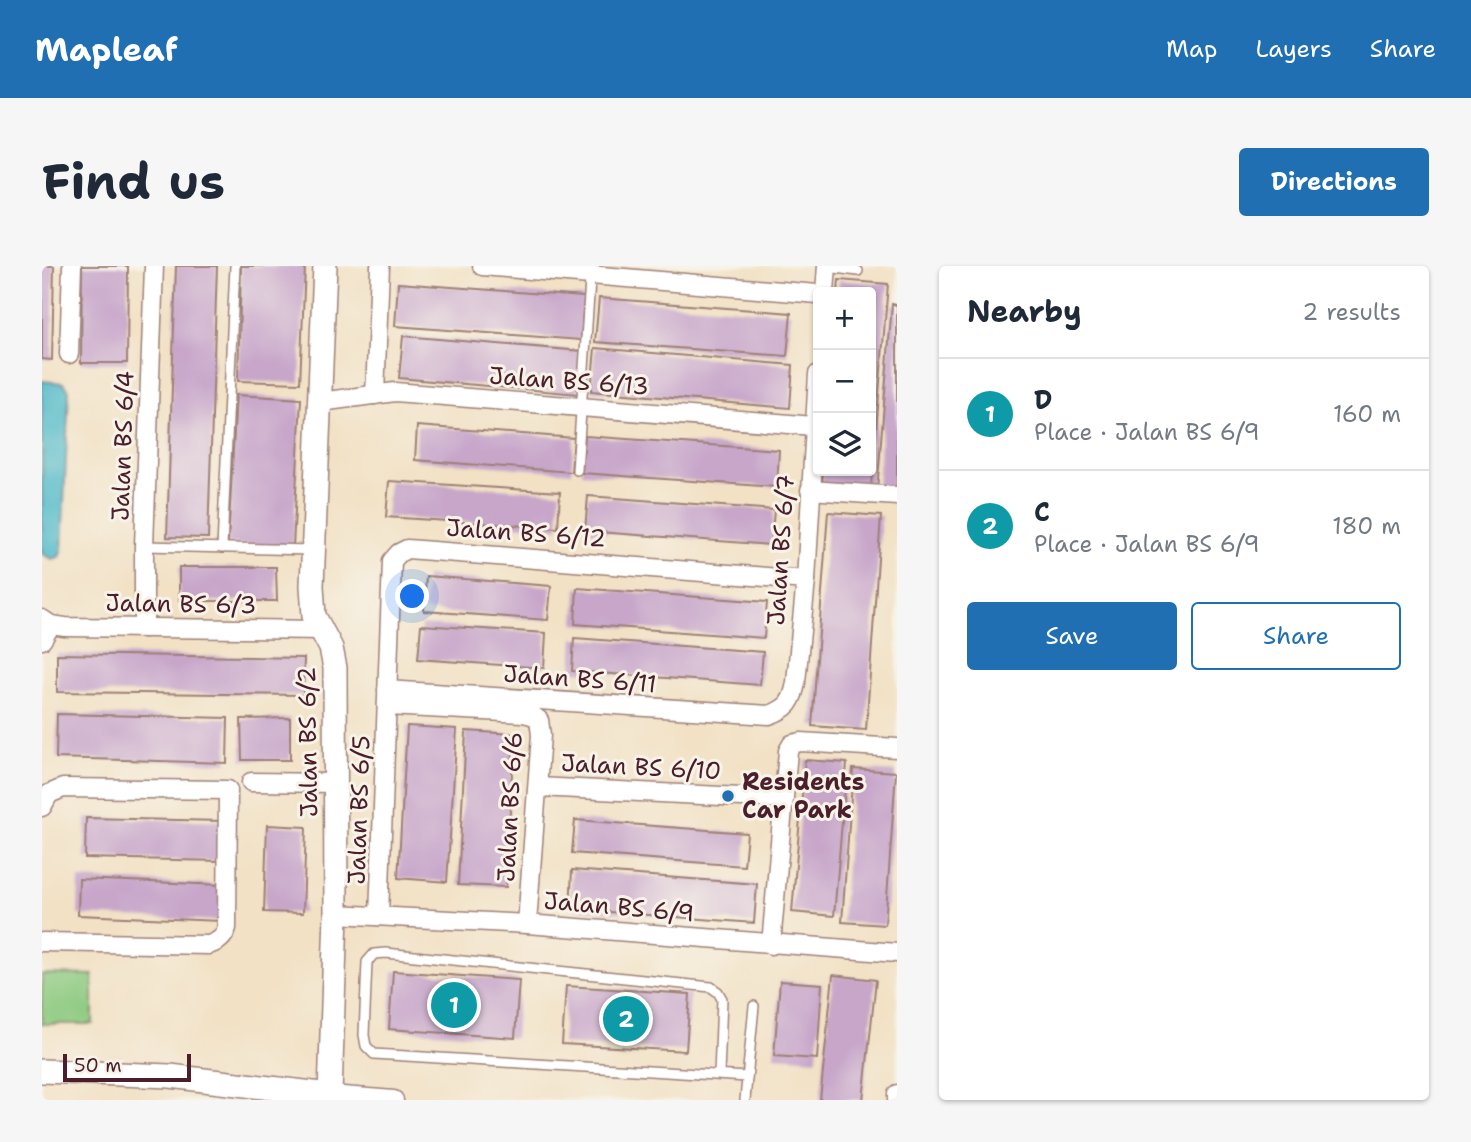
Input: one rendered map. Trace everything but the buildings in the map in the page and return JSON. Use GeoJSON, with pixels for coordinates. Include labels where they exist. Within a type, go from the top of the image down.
{"type":"FeatureCollection","features":[{"type":"Feature","properties":{"kind":"street"},"geometry":{"type":"LineString","coordinates":[[69,354],[72,266]]}},
{"type":"Feature","properties":{"kind":"street","name":"Jalan BS 6/4"},"geometry":{"type":"LineString","coordinates":[[144,628],[144,546],[154,266]]}},
{"type":"Feature","properties":{"kind":"street","name":"Jalan BS 6/2"},"geometry":{"type":"LineString","coordinates":[[325,266],[313,550],[314,616],[334,657],[336,915],[330,1095]]}},
{"type":"Feature","properties":{"kind":"street"},"geometry":{"type":"LineString","coordinates":[[375,395],[380,266]]}},
{"type":"Feature","properties":{"kind":"street"},"geometry":{"type":"LineString","coordinates":[[482,266],[591,271],[813,293]]}},
{"type":"Feature","properties":{"kind":"street"},"geometry":{"type":"LineString","coordinates":[[825,287],[827,267]]}},
{"type":"Feature","properties":{"kind":"street","name":"Jalan BS 6/13"},"geometry":{"type":"LineString","coordinates":[[320,402],[396,392],[813,426]]}},
{"type":"Feature","properties":{"kind":"street","name":"Jalan BS 6/7"},"geometry":{"type":"LineString","coordinates":[[769,715],[784,710],[793,699],[806,580],[813,442]]}},
{"type":"Feature","properties":{"kind":"street"},"geometry":{"type":"LineString","coordinates":[[810,490],[897,496]]}},
{"type":"Feature","properties":{"kind":"street","name":"Jalan BS 6/12"},"geometry":{"type":"LineString","coordinates":[[387,698],[392,561],[407,549],[806,580]]}},
{"type":"Feature","properties":{"kind":"street","name":"Jalan BS 6/3"},"geometry":{"type":"LineString","coordinates":[[45,628],[321,630]]}},
{"type":"Feature","properties":{"kind":"street","name":"Jalan BS 6/11"},"geometry":{"type":"LineString","coordinates":[[387,698],[769,715]]}},
{"type":"Feature","properties":{"kind":"street","name":"Jalan BS 6/6"},"geometry":{"type":"LineString","coordinates":[[387,698],[532,715],[539,720],[541,727],[538,787],[527,924]]}},
{"type":"Feature","properties":{"kind":"street","name":"Jalan BS 6/5"},"geometry":{"type":"LineString","coordinates":[[379,916],[387,698]]}},
{"type":"Feature","properties":{"kind":"street"},"geometry":{"type":"LineString","coordinates":[[771,945],[788,751],[792,744],[801,742],[897,748]]}},
{"type":"Feature","properties":{"kind":"street"},"geometry":{"type":"LineString","coordinates":[[251,782],[336,783]]}},
{"type":"Feature","properties":{"kind":"street","name":"Jalan BS 6/10"},"geometry":{"type":"LineString","coordinates":[[538,787],[784,799]]}},
{"type":"Feature","properties":{"kind":"street"},"geometry":{"type":"LineString","coordinates":[[42,942],[209,945],[225,936],[227,928],[228,790],[62,788],[45,801]]}},
{"type":"Feature","properties":{"kind":"street","name":"Jalan BS 6/9"},"geometry":{"type":"LineString","coordinates":[[336,915],[527,924],[897,953]]}},
{"type":"Feature","properties":{"kind":"street"},"geometry":{"type":"LineString","coordinates":[[42,1071],[170,1076],[394,1100]]}},
{"type":"Feature","properties":{"kind":"street"},"geometry":{"type":"LineString","coordinates":[[897,1094],[897,1100]]}},
{"type":"Feature","properties":{"kind":"lane"},"geometry":{"type":"LineString","coordinates":[[222,548],[235,266]]}},
{"type":"Feature","properties":{"kind":"lane"},"geometry":{"type":"LineString","coordinates":[[827,267],[858,271]]}},
{"type":"Feature","properties":{"kind":"lane"},"geometry":{"type":"LineString","coordinates":[[577,470],[591,271]]}},
{"type":"Feature","properties":{"kind":"lane"},"geometry":{"type":"LineString","coordinates":[[144,546],[313,550]]}},
{"type":"Feature","properties":{"kind":"lane"},"geometry":{"type":"LineString","coordinates":[[719,1075],[722,999],[711,987],[386,953],[374,954],[367,962],[364,1035],[366,1046],[374,1054],[747,1077]]}},
{"type":"Feature","properties":{"kind":"lane"},"geometry":{"type":"LineString","coordinates":[[746,1100],[754,1006]]}},
{"type":"Feature","properties":{"kind":"green space"},"geometry":{"type":"Polygon","coordinates":[[[42,974],[93,975],[93,1024],[42,1024],[42,974]]]}},
{"type":"Feature","properties":{"kind":"water"},"geometry":{"type":"Polygon","coordinates":[[[42,381],[63,383],[69,390],[62,549],[59,557],[52,559],[42,554],[42,381]]]}},
{"type":"Feature","properties":{"kind":"place","name":"Residents Car Park"},"geometry":{"type":"Point","coordinates":[728,796]}},
{"type":"Feature","properties":{"kind":"place","name":"D"},"geometry":{"type":"Point","coordinates":[454,1005]}},
{"type":"Feature","properties":{"kind":"place","name":"C"},"geometry":{"type":"Point","coordinates":[626,1019]}}]}
